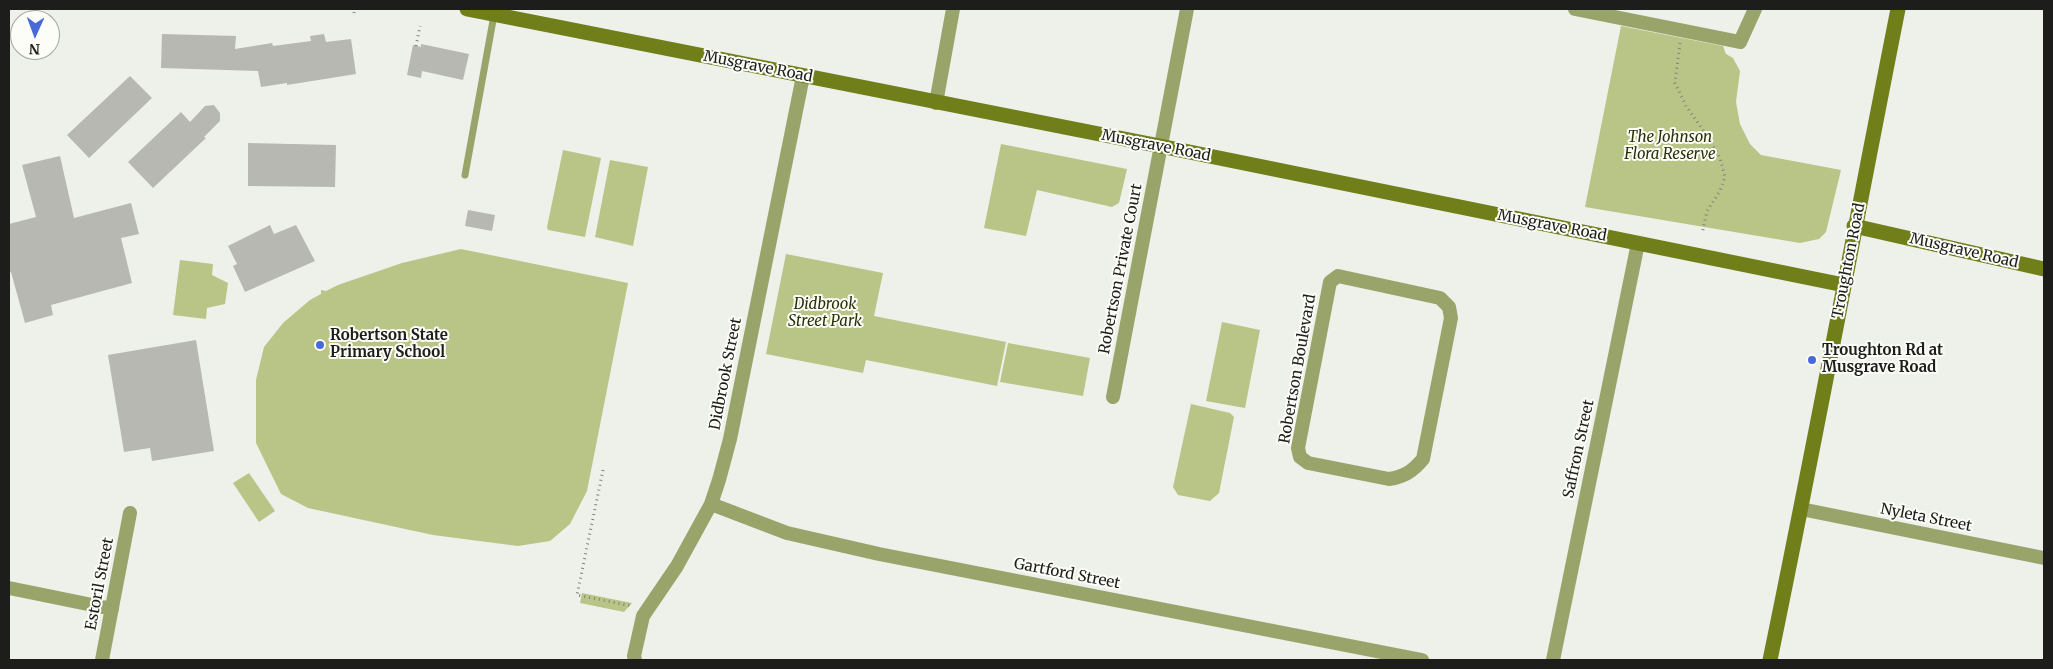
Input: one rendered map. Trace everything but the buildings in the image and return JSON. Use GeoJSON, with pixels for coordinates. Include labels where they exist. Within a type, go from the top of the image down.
{"type":"FeatureCollection","features":[{"type":"Feature","properties":{"kind":"street","name":"Musgrave Road"},"geometry":{"type":"LineString","coordinates":[[467,9],[1160,146],[1844,285]]}},
{"type":"Feature","properties":{"kind":"street"},"geometry":{"type":"LineString","coordinates":[[936,103],[953,9]]}},
{"type":"Feature","properties":{"kind":"street","name":"Robertson Private Court"},"geometry":{"type":"LineString","coordinates":[[1113,397],[1188,9]]}},
{"type":"Feature","properties":{"kind":"street"},"geometry":{"type":"LineString","coordinates":[[1575,9],[1740,42],[1755,9]]}},
{"type":"Feature","properties":{"kind":"street","name":"Troughton Road"},"geometry":{"type":"LineString","coordinates":[[1770,660],[1898,9]]}},
{"type":"Feature","properties":{"kind":"street","name":"Didbrook Street"},"geometry":{"type":"LineString","coordinates":[[635,660],[634,656],[643,616],[677,566],[711,504],[730,439],[803,76]]}},
{"type":"Feature","properties":{"kind":"street","name":"Musgrave Road"},"geometry":{"type":"LineString","coordinates":[[1854,226],[2044,269]]}},
{"type":"Feature","properties":{"kind":"street","name":"Saffron Street"},"geometry":{"type":"LineString","coordinates":[[1553,660],[1638,244]]}},
{"type":"Feature","properties":{"kind":"street","name":"Robertson Boulevard"},"geometry":{"type":"LineString","coordinates":[[1338,276],[1440,298],[1449,307],[1451,318],[1423,459],[1415,469],[1402,478],[1389,479],[1308,463],[1300,457],[1298,448],[1330,282],[1338,276]]}},
{"type":"Feature","properties":{"kind":"street","name":"Gartford Street"},"geometry":{"type":"LineString","coordinates":[[711,504],[787,533],[870,552],[1422,660]]}},
{"type":"Feature","properties":{"kind":"street","name":"Nyleta Street"},"geometry":{"type":"LineString","coordinates":[[1801,509],[2044,558]]}},
{"type":"Feature","properties":{"kind":"street","name":"Estoril Street"},"geometry":{"type":"LineString","coordinates":[[102,660],[130,513]]}},
{"type":"Feature","properties":{"kind":"street"},"geometry":{"type":"LineString","coordinates":[[9,588],[112,609]]}},
{"type":"Feature","properties":{"kind":"lane"},"geometry":{"type":"LineString","coordinates":[[465,175],[494,14]]}},
{"type":"Feature","properties":{"kind":"path"},"geometry":{"type":"LineString","coordinates":[[416,46],[420,26]]}},
{"type":"Feature","properties":{"kind":"path"},"geometry":{"type":"LineString","coordinates":[[1682,30],[1676,60],[1675,83],[1686,106],[1720,158],[1725,177],[1720,191],[1707,211],[1702,234]]}},
{"type":"Feature","properties":{"kind":"path"},"geometry":{"type":"LineString","coordinates":[[603,470],[577,595],[647,610]]}},
{"type":"Feature","properties":{"kind":"green space","name":"The Johnson Flora Reserve"},"geometry":{"type":"Polygon","coordinates":[[[1621,26],[1723,46],[1726,54],[1733,58],[1740,71],[1736,102],[1740,124],[1750,144],[1761,155],[1841,170],[1826,232],[1819,239],[1800,243],[1585,207],[1621,26]]]}},
{"type":"Feature","properties":{"kind":"green space"},"geometry":{"type":"Polygon","coordinates":[[[1001,144],[1127,169],[1119,203],[1112,207],[1037,190],[1026,236],[984,228],[1001,144]]]}},
{"type":"Feature","properties":{"kind":"green space"},"geometry":{"type":"Polygon","coordinates":[[[563,150],[601,158],[585,237],[548,230],[547,227],[563,150]]]}},
{"type":"Feature","properties":{"kind":"green space"},"geometry":{"type":"Polygon","coordinates":[[[610,160],[648,167],[633,246],[595,237],[610,160]]]}},
{"type":"Feature","properties":{"kind":"green space"},"geometry":{"type":"Polygon","coordinates":[[[461,249],[628,283],[587,491],[570,524],[550,541],[518,546],[433,535],[308,508],[281,494],[256,443],[256,380],[264,347],[283,323],[310,300],[321,294],[321,290],[326,291],[402,263],[461,249]]]}},
{"type":"Feature","properties":{"kind":"green space","name":"Didbrook Street Park"},"geometry":{"type":"Polygon","coordinates":[[[786,254],[883,273],[874,316],[1006,342],[997,386],[866,360],[863,373],[766,354],[786,254]]]}},
{"type":"Feature","properties":{"kind":"green space"},"geometry":{"type":"Polygon","coordinates":[[[180,260],[213,264],[212,275],[228,283],[225,304],[207,308],[206,319],[173,315],[180,260]]]}},
{"type":"Feature","properties":{"kind":"green space"},"geometry":{"type":"Polygon","coordinates":[[[1222,322],[1260,330],[1245,408],[1206,401],[1222,322]]]}},
{"type":"Feature","properties":{"kind":"green space"},"geometry":{"type":"Polygon","coordinates":[[[1008,343],[1090,358],[1083,396],[1000,382],[1008,343]]]}},
{"type":"Feature","properties":{"kind":"green space"},"geometry":{"type":"Polygon","coordinates":[[[1191,404],[1230,413],[1234,417],[1219,493],[1210,501],[1178,495],[1173,487],[1191,404]]]}},
{"type":"Feature","properties":{"kind":"green space"},"geometry":{"type":"Polygon","coordinates":[[[249,473],[275,511],[259,522],[233,483],[249,473]]]}},
{"type":"Feature","properties":{"kind":"green space"},"geometry":{"type":"Polygon","coordinates":[[[582,593],[632,603],[624,612],[580,603],[582,593]]]}},
{"type":"Feature","properties":{"kind":"place","name":"Robertson State Primary School"},"geometry":{"type":"Point","coordinates":[320,345]}},
{"type":"Feature","properties":{"kind":"place","name":"Troughton Rd at Musgrave Road"},"geometry":{"type":"Point","coordinates":[1812,360]}}]}
